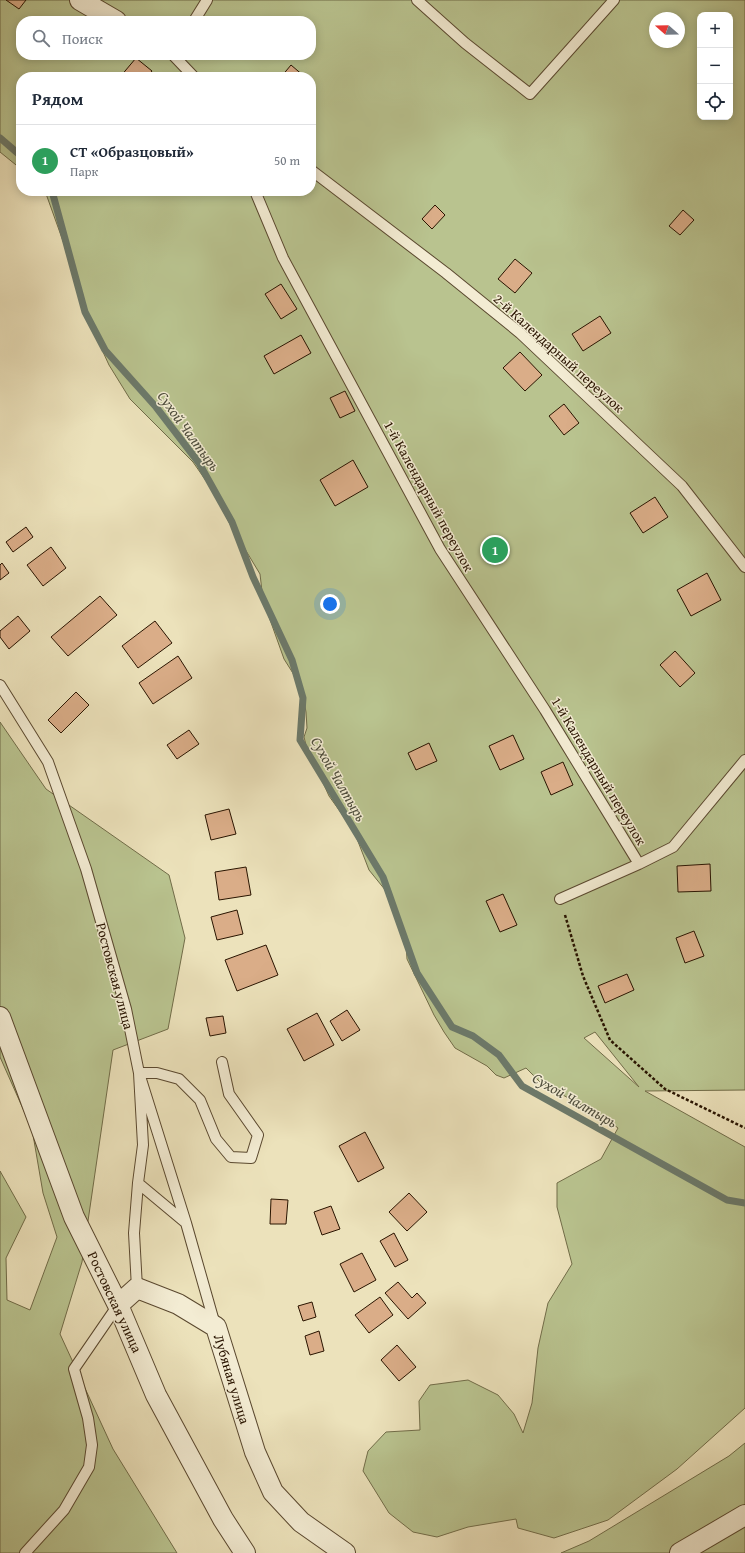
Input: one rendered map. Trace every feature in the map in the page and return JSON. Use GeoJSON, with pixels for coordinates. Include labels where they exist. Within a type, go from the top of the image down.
{"type":"FeatureCollection","features":[{"type":"Feature","properties":{"kind":"street"},"geometry":{"type":"LineString","coordinates":[[80,0],[107,16]]}},
{"type":"Feature","properties":{"kind":"street","name":"Ростовская улица"},"geometry":{"type":"LineString","coordinates":[[0,1018],[74,1217],[118,1305],[156,1395],[223,1519],[245,1553]]}},
{"type":"Feature","properties":{"kind":"street"},"geometry":{"type":"LineString","coordinates":[[118,1305],[137,1288]]}},
{"type":"Feature","properties":{"kind":"street","name":"Лубяная улица"},"geometry":{"type":"LineString","coordinates":[[137,1288],[178,1304],[216,1327],[255,1452],[273,1492],[301,1522],[345,1553]]}},
{"type":"Feature","properties":{"kind":"street"},"geometry":{"type":"LineString","coordinates":[[680,1553],[745,1515]]}},
{"type":"Feature","properties":{"kind":"lane"},"geometry":{"type":"LineString","coordinates":[[197,16],[207,0]]}},
{"type":"Feature","properties":{"kind":"lane"},"geometry":{"type":"LineString","coordinates":[[417,0],[465,43],[530,94],[614,0]]}},
{"type":"Feature","properties":{"kind":"lane"},"geometry":{"type":"LineString","coordinates":[[178,60],[189,72]]}},
{"type":"Feature","properties":{"kind":"lane","name":"2-й Календарный переулок"},"geometry":{"type":"LineString","coordinates":[[316,174],[446,273],[520,333],[682,486],[745,567]]}},
{"type":"Feature","properties":{"kind":"lane","name":"1-й Календарный переулок"},"geometry":{"type":"LineString","coordinates":[[257,196],[282,258],[440,549],[545,710],[639,864]]}},
{"type":"Feature","properties":{"kind":"lane","name":"Ростовская улица"},"geometry":{"type":"LineString","coordinates":[[0,685],[48,762],[86,868],[126,1009],[139,1073],[143,1145],[134,1233],[137,1288]]}},
{"type":"Feature","properties":{"kind":"lane"},"geometry":{"type":"LineString","coordinates":[[560,899],[639,864],[673,847],[745,760]]}},
{"type":"Feature","properties":{"kind":"lane"},"geometry":{"type":"LineString","coordinates":[[216,1327],[186,1223],[139,1073],[157,1073],[179,1079],[200,1100],[216,1139],[231,1157],[251,1158],[258,1135],[229,1094],[222,1062]]}},
{"type":"Feature","properties":{"kind":"lane"},"geometry":{"type":"LineString","coordinates":[[138,1183],[186,1223]]}},
{"type":"Feature","properties":{"kind":"lane"},"geometry":{"type":"LineString","coordinates":[[25,1553],[64,1510],[89,1468],[92,1445],[88,1418],[74,1369],[118,1305]]}},
{"type":"Feature","properties":{"kind":"path"},"geometry":{"type":"LineString","coordinates":[[560,899],[583,976],[610,1040],[665,1089],[745,1128]]}},
{"type":"Feature","properties":{"kind":"green space"},"geometry":{"type":"Polygon","coordinates":[[[0,0],[745,0],[745,1090],[645,1091],[745,1147],[745,1408],[677,1469],[608,1520],[554,1538],[518,1528],[516,1519],[468,1527],[437,1537],[413,1532],[389,1513],[363,1471],[368,1451],[386,1432],[420,1430],[419,1401],[430,1385],[468,1380],[498,1395],[514,1414],[523,1433],[532,1403],[538,1348],[548,1303],[572,1264],[557,1207],[557,1183],[601,1159],[618,1128],[603,1117],[541,1083],[526,1068],[504,1078],[496,1075],[487,1066],[455,1048],[444,1032],[434,1015],[407,959],[406,943],[386,891],[369,870],[354,831],[329,796],[306,745],[304,737],[307,728],[303,695],[296,678],[284,659],[263,600],[260,574],[231,526],[211,488],[193,462],[130,399],[109,365],[92,328],[81,291],[47,196],[316,196],[316,72],[16,72],[16,165],[0,152],[0,0]],[[595,1032],[584,1038],[639,1087],[595,1032]]]}},
{"type":"Feature","properties":{"kind":"green space"},"geometry":{"type":"Polygon","coordinates":[[[0,722],[46,789],[169,875],[185,938],[168,1029],[113,1050],[82,1262],[60,1334],[113,1449],[177,1553],[0,1553],[0,1171],[26,1217],[6,1258],[7,1300],[30,1310],[57,1237],[43,1193],[32,1129],[0,1057],[0,722]]]}},
{"type":"Feature","properties":{"kind":"green space"},"geometry":{"type":"Polygon","coordinates":[[[745,1443],[745,1553],[561,1553],[589,1541],[729,1456],[745,1443]]]}},
{"type":"Feature","properties":{"kind":"building"},"geometry":{"type":"Polygon","coordinates":[[[6,0],[26,0],[19,9],[6,0]]]}},
{"type":"Feature","properties":{"kind":"building"},"geometry":{"type":"Polygon","coordinates":[[[134,60],[138,60],[152,71],[151,72],[124,72],[134,60]]]}},
{"type":"Feature","properties":{"kind":"building"},"geometry":{"type":"Polygon","coordinates":[[[291,65],[299,72],[285,72],[291,65]]]}},
{"type":"Feature","properties":{"kind":"building"},"geometry":{"type":"Polygon","coordinates":[[[435,205],[445,215],[432,229],[422,219],[435,205]]]}},
{"type":"Feature","properties":{"kind":"building"},"geometry":{"type":"Polygon","coordinates":[[[683,210],[694,220],[680,235],[669,226],[683,210]]]}},
{"type":"Feature","properties":{"kind":"building"},"geometry":{"type":"Polygon","coordinates":[[[515,259],[532,273],[515,293],[498,279],[515,259]]]}},
{"type":"Feature","properties":{"kind":"building"},"geometry":{"type":"Polygon","coordinates":[[[281,284],[297,309],[281,319],[265,294],[281,284]]]}},
{"type":"Feature","properties":{"kind":"building"},"geometry":{"type":"Polygon","coordinates":[[[600,316],[611,333],[583,351],[572,334],[600,316]]]}},
{"type":"Feature","properties":{"kind":"building"},"geometry":{"type":"Polygon","coordinates":[[[301,335],[311,353],[274,374],[264,356],[301,335]]]}},
{"type":"Feature","properties":{"kind":"building"},"geometry":{"type":"Polygon","coordinates":[[[520,352],[542,375],[525,391],[503,368],[520,352]]]}},
{"type":"Feature","properties":{"kind":"building"},"geometry":{"type":"Polygon","coordinates":[[[345,391],[355,411],[340,418],[330,398],[345,391]]]}},
{"type":"Feature","properties":{"kind":"building"},"geometry":{"type":"Polygon","coordinates":[[[564,404],[579,423],[564,435],[549,416],[564,404]]]}},
{"type":"Feature","properties":{"kind":"building"},"geometry":{"type":"Polygon","coordinates":[[[353,460],[368,487],[335,506],[320,480],[353,460]]]}},
{"type":"Feature","properties":{"kind":"building"},"geometry":{"type":"Polygon","coordinates":[[[655,497],[668,517],[643,533],[630,513],[655,497]]]}},
{"type":"Feature","properties":{"kind":"building"},"geometry":{"type":"Polygon","coordinates":[[[26,527],[33,537],[13,552],[6,542],[26,527]]]}},
{"type":"Feature","properties":{"kind":"building"},"geometry":{"type":"Polygon","coordinates":[[[51,547],[66,568],[43,586],[27,565],[51,547]]]}},
{"type":"Feature","properties":{"kind":"building"},"geometry":{"type":"Polygon","coordinates":[[[2,563],[9,573],[0,580],[0,565],[2,563]]]}},
{"type":"Feature","properties":{"kind":"building"},"geometry":{"type":"Polygon","coordinates":[[[707,573],[721,600],[691,616],[677,590],[707,573]]]}},
{"type":"Feature","properties":{"kind":"building"},"geometry":{"type":"Polygon","coordinates":[[[100,596],[117,615],[68,656],[51,637],[100,596]]]}},
{"type":"Feature","properties":{"kind":"building"},"geometry":{"type":"Polygon","coordinates":[[[18,616],[30,631],[9,649],[0,637],[0,631],[18,616]]]}},
{"type":"Feature","properties":{"kind":"building"},"geometry":{"type":"Polygon","coordinates":[[[155,621],[172,643],[138,668],[122,646],[155,621]]]}},
{"type":"Feature","properties":{"kind":"building"},"geometry":{"type":"Polygon","coordinates":[[[675,651],[695,673],[680,687],[660,665],[675,651]]]}},
{"type":"Feature","properties":{"kind":"building"},"geometry":{"type":"Polygon","coordinates":[[[178,656],[192,678],[153,704],[139,683],[178,656]]]}},
{"type":"Feature","properties":{"kind":"building"},"geometry":{"type":"Polygon","coordinates":[[[76,692],[89,705],[61,733],[48,720],[76,692]]]}},
{"type":"Feature","properties":{"kind":"building"},"geometry":{"type":"Polygon","coordinates":[[[189,730],[199,744],[177,759],[167,745],[189,730]]]}},
{"type":"Feature","properties":{"kind":"building"},"geometry":{"type":"Polygon","coordinates":[[[513,735],[524,759],[500,770],[489,746],[513,735]]]}},
{"type":"Feature","properties":{"kind":"building"},"geometry":{"type":"Polygon","coordinates":[[[429,743],[437,761],[416,770],[408,753],[429,743]]]}},
{"type":"Feature","properties":{"kind":"building"},"geometry":{"type":"Polygon","coordinates":[[[563,762],[573,785],[551,795],[541,772],[563,762]]]}},
{"type":"Feature","properties":{"kind":"building"},"geometry":{"type":"Polygon","coordinates":[[[229,809],[236,834],[211,840],[205,815],[229,809]]]}},
{"type":"Feature","properties":{"kind":"building"},"geometry":{"type":"Polygon","coordinates":[[[710,864],[711,891],[678,892],[677,866],[710,864]]]}},
{"type":"Feature","properties":{"kind":"building"},"geometry":{"type":"Polygon","coordinates":[[[246,867],[251,895],[219,900],[215,872],[246,867]]]}},
{"type":"Feature","properties":{"kind":"building"},"geometry":{"type":"Polygon","coordinates":[[[503,894],[517,925],[500,932],[486,901],[503,894]]]}},
{"type":"Feature","properties":{"kind":"building"},"geometry":{"type":"Polygon","coordinates":[[[237,910],[243,934],[217,940],[211,917],[237,910]]]}},
{"type":"Feature","properties":{"kind":"building"},"geometry":{"type":"Polygon","coordinates":[[[694,931],[704,956],[685,963],[676,938],[694,931]]]}},
{"type":"Feature","properties":{"kind":"building"},"geometry":{"type":"Polygon","coordinates":[[[266,945],[278,975],[237,991],[225,960],[266,945]]]}},
{"type":"Feature","properties":{"kind":"building"},"geometry":{"type":"Polygon","coordinates":[[[627,974],[634,990],[605,1003],[598,986],[627,974]]]}},
{"type":"Feature","properties":{"kind":"building"},"geometry":{"type":"Polygon","coordinates":[[[347,1010],[360,1030],[342,1041],[330,1021],[347,1010]]]}},
{"type":"Feature","properties":{"kind":"building"},"geometry":{"type":"Polygon","coordinates":[[[317,1013],[334,1045],[304,1061],[287,1029],[317,1013]]]}},
{"type":"Feature","properties":{"kind":"building"},"geometry":{"type":"Polygon","coordinates":[[[223,1016],[226,1033],[210,1036],[206,1018],[223,1016]]]}},
{"type":"Feature","properties":{"kind":"building"},"geometry":{"type":"Polygon","coordinates":[[[365,1132],[384,1168],[358,1182],[339,1146],[365,1132]]]}},
{"type":"Feature","properties":{"kind":"building"},"geometry":{"type":"Polygon","coordinates":[[[409,1193],[427,1212],[407,1231],[389,1212],[409,1193]]]}},
{"type":"Feature","properties":{"kind":"building"},"geometry":{"type":"Polygon","coordinates":[[[271,1199],[288,1200],[286,1224],[270,1224],[271,1199]]]}},
{"type":"Feature","properties":{"kind":"building"},"geometry":{"type":"Polygon","coordinates":[[[331,1206],[340,1229],[322,1235],[314,1212],[331,1206]]]}},
{"type":"Feature","properties":{"kind":"building"},"geometry":{"type":"Polygon","coordinates":[[[394,1233],[408,1260],[395,1267],[380,1241],[394,1233]]]}},
{"type":"Feature","properties":{"kind":"building"},"geometry":{"type":"Polygon","coordinates":[[[362,1253],[376,1280],[354,1292],[340,1264],[362,1253]]]}},
{"type":"Feature","properties":{"kind":"building"},"geometry":{"type":"Polygon","coordinates":[[[398,1282],[412,1298],[417,1293],[426,1303],[408,1319],[385,1293],[398,1282]]]}},
{"type":"Feature","properties":{"kind":"building"},"geometry":{"type":"Polygon","coordinates":[[[380,1297],[393,1315],[369,1333],[355,1315],[380,1297]]]}},
{"type":"Feature","properties":{"kind":"building"},"geometry":{"type":"Polygon","coordinates":[[[312,1302],[316,1317],[303,1321],[298,1306],[312,1302]]]}},
{"type":"Feature","properties":{"kind":"building"},"geometry":{"type":"Polygon","coordinates":[[[319,1331],[324,1351],[310,1355],[305,1336],[319,1331]]]}},
{"type":"Feature","properties":{"kind":"building"},"geometry":{"type":"Polygon","coordinates":[[[397,1345],[416,1367],[399,1381],[381,1360],[397,1345]]]}},
{"type":"Feature","properties":{"kind":"waterway","name":"Сухой Чалтырь"},"geometry":{"type":"LineString","coordinates":[[0,138],[16,152]]}},
{"type":"Feature","properties":{"kind":"waterway","name":"Сухой Чалтырь"},"geometry":{"type":"LineString","coordinates":[[53,196],[85,312],[105,350],[156,407],[199,463],[232,522],[253,577],[292,660],[303,698],[300,740],[383,877],[417,973],[452,1027],[473,1036],[499,1055],[522,1086],[727,1200],[745,1203]]}},
{"type":"Feature","properties":{"kind":"place","name":"СТ «Образцовый»"},"geometry":{"type":"Point","coordinates":[495,550]}}]}
